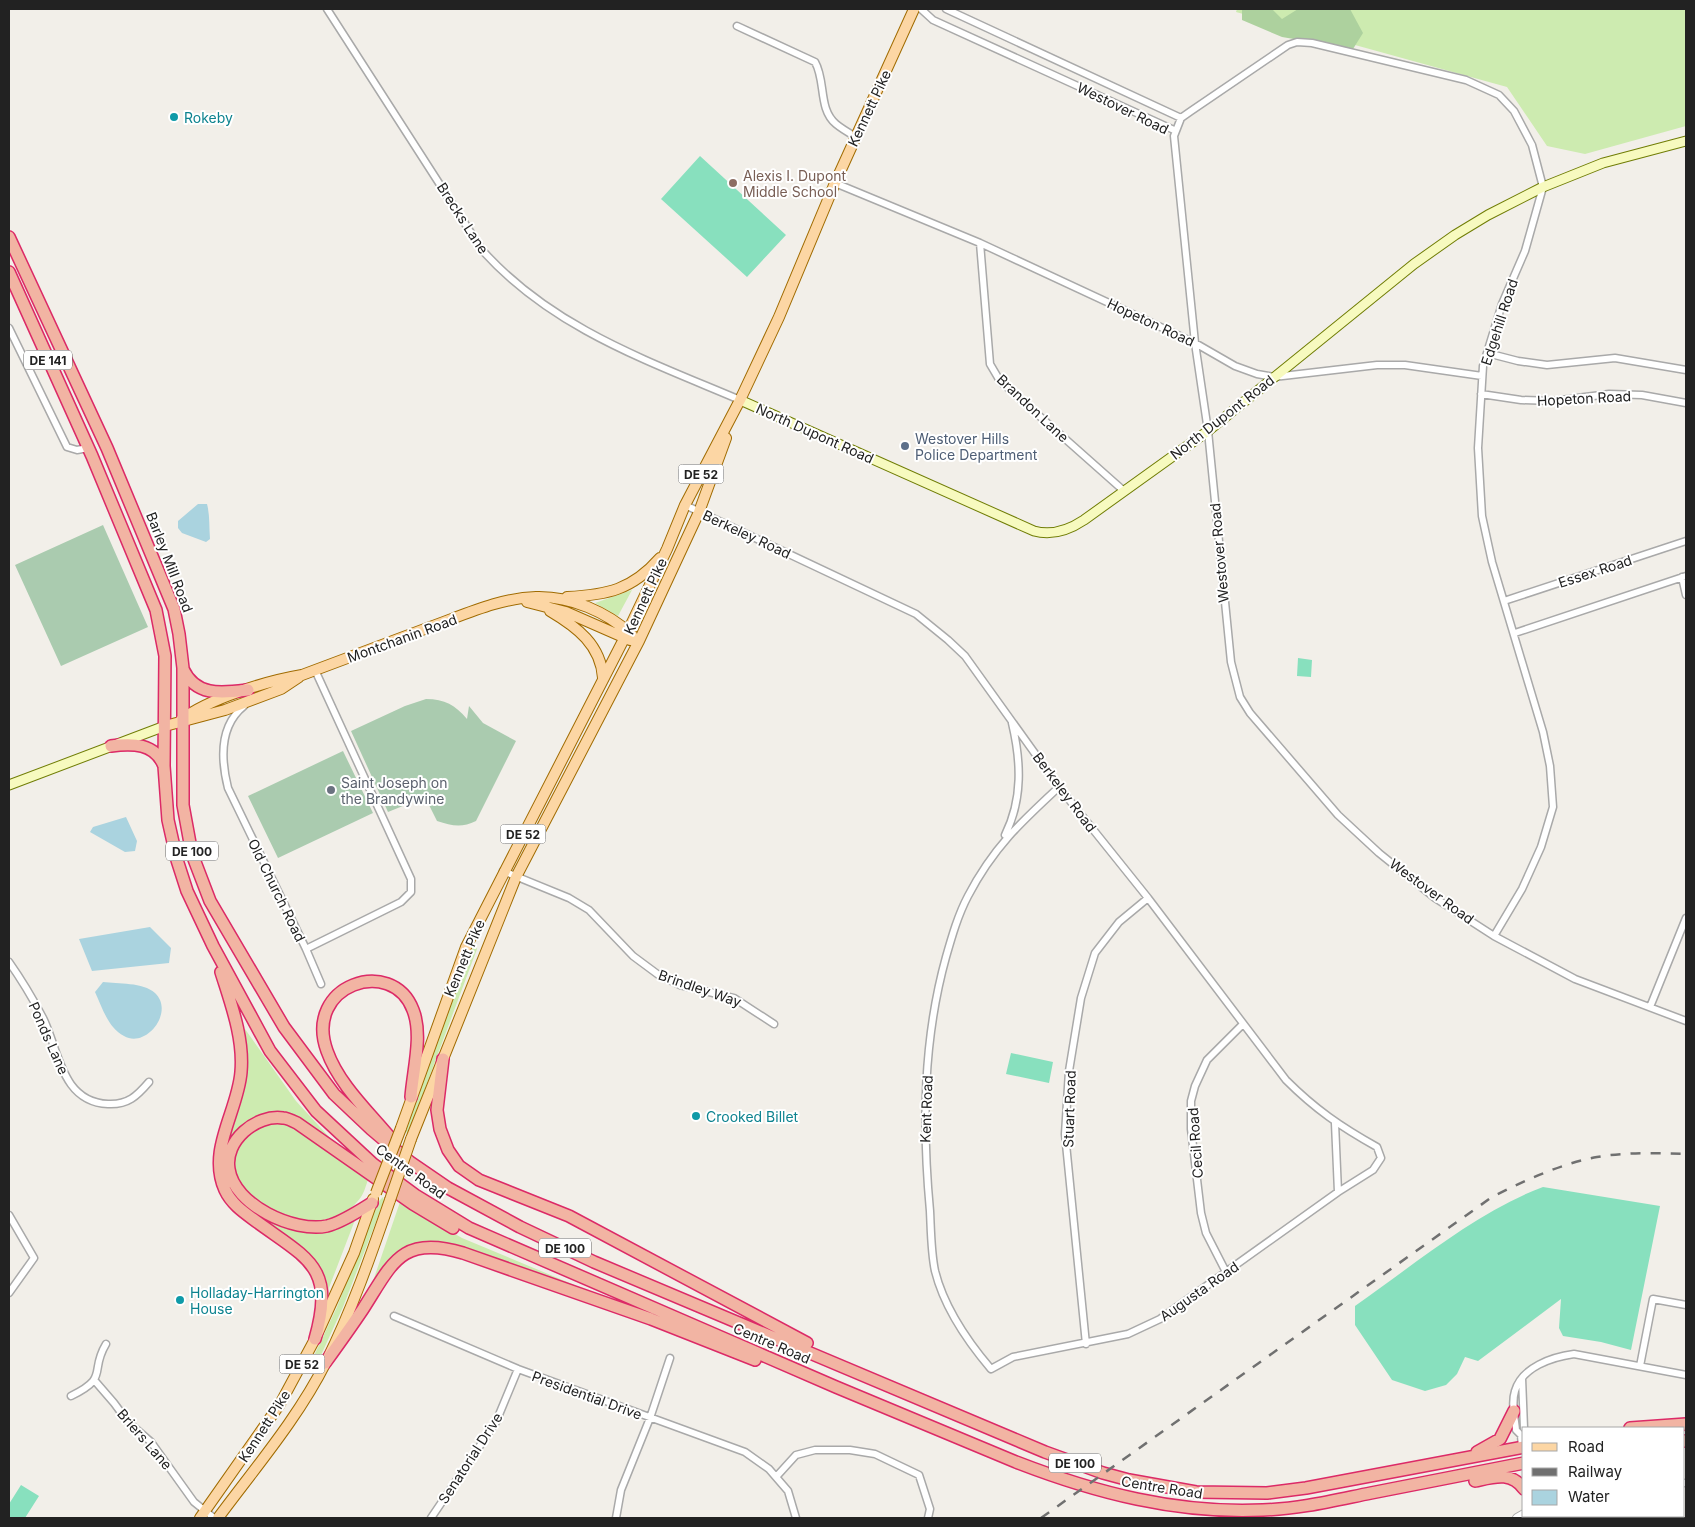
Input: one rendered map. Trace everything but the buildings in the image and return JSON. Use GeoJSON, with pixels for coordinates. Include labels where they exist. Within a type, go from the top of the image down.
{"type":"FeatureCollection","features":[{"type":"Feature","properties":{"kind":"highway","name":"Barley Mill Road"},"geometry":{"type":"LineString","coordinates":[[9,237],[107,448],[174,609],[179,634],[182,668],[183,806],[192,854],[210,901],[249,970]]}},
{"type":"Feature","properties":{"kind":"highway","name":"DE 141"},"geometry":{"type":"LineString","coordinates":[[9,272],[88,448],[156,610],[165,656],[164,766]]}},
{"type":"Feature","properties":{"kind":"highway"},"geometry":{"type":"LineString","coordinates":[[88,448],[98,451],[104,456],[132,519],[147,541]]}},
{"type":"Feature","properties":{"kind":"highway"},"geometry":{"type":"LineString","coordinates":[[182,668],[189,679],[206,692],[221,693],[248,690]]}},
{"type":"Feature","properties":{"kind":"highway"},"geometry":{"type":"LineString","coordinates":[[111,746],[134,744],[147,747],[156,753],[164,766]]}},
{"type":"Feature","properties":{"kind":"highway","name":"Centre Road"},"geometry":{"type":"LineString","coordinates":[[164,766],[168,820],[182,876],[213,946],[270,1051],[316,1111],[340,1135],[380,1169],[445,1215],[541,1261],[887,1408],[1066,1481],[1128,1498],[1168,1505],[1235,1511],[1277,1510],[1454,1477],[1522,1461]]}},
{"type":"Feature","properties":{"kind":"highway"},"geometry":{"type":"LineString","coordinates":[[213,946],[235,1019],[242,1063],[238,1095],[219,1156],[219,1172],[225,1190],[234,1205],[312,1264],[320,1281],[323,1297],[322,1315],[315,1339]]}},
{"type":"Feature","properties":{"kind":"highway","name":"Centre Road"},"geometry":{"type":"LineString","coordinates":[[249,970],[299,1049],[334,1094],[356,1116],[410,1162],[456,1192],[520,1227],[594,1262],[1066,1460],[1103,1473],[1168,1488],[1223,1493],[1266,1493],[1306,1488],[1522,1447]]}},
{"type":"Feature","properties":{"kind":"highway"},"geometry":{"type":"LineString","coordinates":[[410,1162],[352,1091],[335,1068],[326,1051],[323,1034],[324,1017],[339,992],[351,984],[369,981],[384,983],[402,993],[413,1008],[417,1024],[411,1096]]}},
{"type":"Feature","properties":{"kind":"highway"},"geometry":{"type":"LineString","coordinates":[[443,1059],[437,1110],[440,1129],[448,1150],[459,1166],[479,1180],[570,1216],[634,1249],[858,1372]]}},
{"type":"Feature","properties":{"kind":"highway"},"geometry":{"type":"LineString","coordinates":[[373,1198],[344,1219],[326,1226],[284,1221],[253,1205],[238,1192],[232,1182],[228,1167],[236,1140],[250,1126],[259,1122],[283,1118],[297,1123],[438,1220],[510,1252],[541,1261]]}},
{"type":"Feature","properties":{"kind":"highway"},"geometry":{"type":"LineString","coordinates":[[325,1363],[392,1264],[421,1248],[440,1246],[651,1319],[836,1393],[887,1408]]}},
{"type":"Feature","properties":{"kind":"highway"},"geometry":{"type":"LineString","coordinates":[[1465,1459],[1500,1439],[1508,1428],[1514,1412]]}},
{"type":"Feature","properties":{"kind":"highway"},"geometry":{"type":"LineString","coordinates":[[1644,1427],[1686,1424]]}},
{"type":"Feature","properties":{"kind":"highway"},"geometry":{"type":"LineString","coordinates":[[1454,1477],[1466,1482],[1506,1476],[1518,1481],[1522,1486]]}},
{"type":"Feature","properties":{"kind":"main road","name":"Kennett Pike"},"geometry":{"type":"LineString","coordinates":[[202,1515],[280,1404],[315,1339],[354,1253],[466,947],[503,871],[626,635],[667,549],[684,505],[740,400],[914,9]]}},
{"type":"Feature","properties":{"kind":"main road","name":"North Dupont Road"},"geometry":{"type":"LineString","coordinates":[[740,400],[1038,532],[1055,532],[1072,527],[1208,431],[1435,248],[1488,214],[1543,187],[1603,164],[1686,142]]}},
{"type":"Feature","properties":{"kind":"main road","name":"Kennett Pike"},"geometry":{"type":"LineString","coordinates":[[216,1518],[280,1434],[325,1363],[362,1280],[411,1139],[516,877],[639,641],[699,512],[740,400]]}},
{"type":"Feature","properties":{"kind":"main road"},"geometry":{"type":"LineString","coordinates":[[542,600],[588,597],[619,589],[646,571],[667,549]]}},
{"type":"Feature","properties":{"kind":"main road","name":"Montchanin Road"},"geometry":{"type":"LineString","coordinates":[[9,785],[181,720],[200,708],[273,680],[302,675],[503,602],[542,600],[572,602],[589,608],[626,635],[639,641]]}},
{"type":"Feature","properties":{"kind":"main road"},"geometry":{"type":"LineString","coordinates":[[542,600],[583,634],[599,656],[603,678]]}},
{"type":"Feature","properties":{"kind":"main road","name":"Montchanin Road"},"geometry":{"type":"LineString","coordinates":[[181,720],[201,718],[258,698],[281,689],[302,675]]}},
{"type":"Feature","properties":{"kind":"street","name":"Brecks Lane"},"geometry":{"type":"LineString","coordinates":[[328,9],[482,250],[504,276],[566,321],[599,339],[740,400]]}},
{"type":"Feature","properties":{"kind":"street","name":"Westover Road"},"geometry":{"type":"LineString","coordinates":[[921,9],[933,20],[1174,130],[1196,343],[1208,431],[1225,618],[1231,662],[1240,697],[1250,713],[1338,815],[1379,852],[1433,896],[1494,936],[1575,979],[1686,1021]]}},
{"type":"Feature","properties":{"kind":"street","name":"Westover Road"},"geometry":{"type":"LineString","coordinates":[[946,9],[1181,118]]}},
{"type":"Feature","properties":{"kind":"street"},"geometry":{"type":"LineString","coordinates":[[737,26],[815,62],[820,71],[829,116],[836,124],[856,137]]}},
{"type":"Feature","properties":{"kind":"street"},"geometry":{"type":"LineString","coordinates":[[1174,130],[1181,118],[1288,45],[1298,42],[1312,43],[1466,80],[1499,95],[1514,111],[1532,145],[1543,187]]}},
{"type":"Feature","properties":{"kind":"street","name":"Hopeton Road"},"geometry":{"type":"LineString","coordinates":[[835,183],[980,243],[1196,343],[1235,366],[1274,377],[1373,365],[1405,364],[1482,376]]}},
{"type":"Feature","properties":{"kind":"street","name":"Edgehill Road"},"geometry":{"type":"LineString","coordinates":[[1494,936],[1522,889],[1541,847],[1553,807],[1550,766],[1544,732],[1492,562],[1482,516],[1478,448],[1482,376],[1487,353],[1502,304],[1525,251],[1543,187]]}},
{"type":"Feature","properties":{"kind":"street","name":"Brandon Lane"},"geometry":{"type":"LineString","coordinates":[[980,243],[990,364],[1000,381],[1124,491]]}},
{"type":"Feature","properties":{"kind":"street"},"geometry":{"type":"LineString","coordinates":[[9,328],[67,447],[77,450],[88,448]]}},
{"type":"Feature","properties":{"kind":"street"},"geometry":{"type":"LineString","coordinates":[[1487,353],[1518,361],[1547,365],[1615,358],[1686,370]]}},
{"type":"Feature","properties":{"kind":"street","name":"Hopeton Road"},"geometry":{"type":"LineString","coordinates":[[1481,394],[1521,400],[1553,401],[1609,394],[1642,395],[1686,403]]}},
{"type":"Feature","properties":{"kind":"street","name":"Berkeley Road"},"geometry":{"type":"LineString","coordinates":[[684,505],[916,614],[965,656],[1059,787],[1148,898],[1242,1025],[1286,1080],[1312,1106],[1335,1123],[1377,1147],[1381,1158]]}},
{"type":"Feature","properties":{"kind":"street","name":"Essex Road"},"geometry":{"type":"LineString","coordinates":[[1504,601],[1686,542]]}},
{"type":"Feature","properties":{"kind":"street"},"geometry":{"type":"LineString","coordinates":[[1515,633],[1684,576],[1686,595]]}},
{"type":"Feature","properties":{"kind":"street","name":"Old Church Road"},"geometry":{"type":"LineString","coordinates":[[258,698],[235,712],[227,727],[223,763],[224,773],[230,792],[306,949],[401,902],[411,892],[411,879],[315,670]]}},
{"type":"Feature","properties":{"kind":"street","name":"Kent Road"},"geometry":{"type":"LineString","coordinates":[[991,1369],[976,1352],[947,1303],[935,1271],[924,1126],[930,1039],[939,984],[952,936],[967,898],[999,847],[1012,821],[1017,800],[1018,753],[1011,720]]}},
{"type":"Feature","properties":{"kind":"street","name":"Kent Road"},"geometry":{"type":"LineString","coordinates":[[999,847],[1014,828],[1059,787]]}},
{"type":"Feature","properties":{"kind":"street","name":"Brindley Way"},"geometry":{"type":"LineString","coordinates":[[503,871],[570,898],[590,910],[633,956],[660,976],[680,985],[734,998],[774,1024]]}},
{"type":"Feature","properties":{"kind":"street","name":"Stuart Road"},"geometry":{"type":"LineString","coordinates":[[1086,1344],[1065,1134],[1069,1071],[1081,998],[1095,953],[1120,922],[1148,898]]}},
{"type":"Feature","properties":{"kind":"street"},"geometry":{"type":"LineString","coordinates":[[1650,1007],[1686,918]]}},
{"type":"Feature","properties":{"kind":"street"},"geometry":{"type":"LineString","coordinates":[[306,949],[321,984]]}},
{"type":"Feature","properties":{"kind":"street","name":"Ponds Lane"},"geometry":{"type":"LineString","coordinates":[[9,962],[44,1019],[61,1068],[77,1092],[86,1098],[104,1104],[122,1104],[140,1094],[149,1082]]}},
{"type":"Feature","properties":{"kind":"street","name":"Cecil Road"},"geometry":{"type":"LineString","coordinates":[[1226,1272],[1206,1233],[1201,1213],[1190,1129],[1191,1101],[1195,1086],[1207,1060],[1242,1025]]}},
{"type":"Feature","properties":{"kind":"street"},"geometry":{"type":"LineString","coordinates":[[1335,1123],[1338,1192]]}},
{"type":"Feature","properties":{"kind":"street","name":"Augusta Road"},"geometry":{"type":"LineString","coordinates":[[991,1369],[1013,1357],[1086,1344],[1128,1334],[1160,1319],[1338,1192],[1373,1170],[1381,1158]]}},
{"type":"Feature","properties":{"kind":"street"},"geometry":{"type":"LineString","coordinates":[[9,1216],[34,1258],[9,1293]]}},
{"type":"Feature","properties":{"kind":"street"},"geometry":{"type":"LineString","coordinates":[[1640,1366],[1653,1299],[1686,1306]]}},
{"type":"Feature","properties":{"kind":"street","name":"Presidential Drive"},"geometry":{"type":"LineString","coordinates":[[394,1316],[518,1369],[745,1452],[769,1469],[788,1491],[796,1518]]}},
{"type":"Feature","properties":{"kind":"street"},"geometry":{"type":"LineString","coordinates":[[71,1396],[86,1389],[95,1381],[106,1344]]}},
{"type":"Feature","properties":{"kind":"street"},"geometry":{"type":"LineString","coordinates":[[1522,1431],[1516,1430],[1514,1412],[1515,1391],[1522,1378],[1544,1361],[1558,1356],[1574,1354],[1686,1375]]}},
{"type":"Feature","properties":{"kind":"street"},"geometry":{"type":"LineString","coordinates":[[616,1518],[621,1490],[650,1418],[670,1358]]}},
{"type":"Feature","properties":{"kind":"street","name":"Senatorial Drive"},"geometry":{"type":"LineString","coordinates":[[431,1518],[496,1422],[518,1369]]}},
{"type":"Feature","properties":{"kind":"street"},"geometry":{"type":"LineString","coordinates":[[1522,1378],[1523,1427]]}},
{"type":"Feature","properties":{"kind":"street","name":"Briers Lane"},"geometry":{"type":"LineString","coordinates":[[95,1381],[114,1402],[128,1422],[151,1442],[202,1515],[216,1518]]}},
{"type":"Feature","properties":{"kind":"street"},"geometry":{"type":"LineString","coordinates":[[776,1477],[796,1455],[815,1450],[850,1450],[875,1454],[919,1475],[930,1509],[928,1518]]}},
{"type":"Feature","properties":{"kind":"green space"},"geometry":{"type":"Polygon","coordinates":[[[1237,9],[1686,9],[1686,126],[1585,154],[1547,146],[1507,87],[1236,12],[1237,9]]]}},
{"type":"Feature","properties":{"kind":"green space"},"geometry":{"type":"Polygon","coordinates":[[[1242,9],[1272,9],[1282,19],[1298,9],[1350,9],[1363,33],[1353,49],[1282,37],[1242,20],[1242,9]]]}},
{"type":"Feature","properties":{"kind":"green space"},"geometry":{"type":"Polygon","coordinates":[[[700,156],[786,235],[747,277],[661,199],[700,156]]]}},
{"type":"Feature","properties":{"kind":"green space"},"geometry":{"type":"Polygon","coordinates":[[[103,525],[148,627],[61,666],[15,565],[103,525]]]}},
{"type":"Feature","properties":{"kind":"green space"},"geometry":{"type":"Polygon","coordinates":[[[632,590],[618,616],[595,603],[632,590]]]}},
{"type":"Feature","properties":{"kind":"green space"},"geometry":{"type":"Polygon","coordinates":[[[1298,658],[1312,660],[1311,677],[1297,676],[1298,658]]]}},
{"type":"Feature","properties":{"kind":"green space"},"geometry":{"type":"Polygon","coordinates":[[[426,699],[439,700],[449,704],[467,719],[469,706],[483,723],[516,741],[476,821],[466,825],[457,826],[437,821],[425,797],[388,812],[351,731],[405,706],[426,699]]]}},
{"type":"Feature","properties":{"kind":"green space"},"geometry":{"type":"Polygon","coordinates":[[[343,751],[373,813],[278,858],[248,796],[343,751]]]}},
{"type":"Feature","properties":{"kind":"green space"},"geometry":{"type":"Polygon","coordinates":[[[476,945],[477,949],[409,1132],[404,1133],[471,950],[476,945]]]}},
{"type":"Feature","properties":{"kind":"green space"},"geometry":{"type":"Polygon","coordinates":[[[245,1029],[296,1101],[331,1139],[329,1141],[303,1120],[277,1113],[228,1140],[241,1031],[245,1029]]]}},
{"type":"Feature","properties":{"kind":"green space"},"geometry":{"type":"Polygon","coordinates":[[[1011,1053],[1053,1062],[1049,1083],[1006,1074],[1011,1053]]]}},
{"type":"Feature","properties":{"kind":"green space"},"geometry":{"type":"Polygon","coordinates":[[[276,1122],[289,1123],[368,1180],[361,1197],[349,1210],[334,1217],[317,1221],[300,1220],[267,1208],[241,1186],[235,1175],[233,1165],[239,1145],[255,1130],[276,1122]]]}},
{"type":"Feature","properties":{"kind":"green space"},"geometry":{"type":"Polygon","coordinates":[[[1543,1187],[1660,1206],[1631,1350],[1601,1342],[1563,1336],[1559,1328],[1561,1299],[1478,1361],[1465,1357],[1457,1374],[1446,1385],[1425,1391],[1392,1380],[1355,1325],[1355,1306],[1446,1240],[1494,1210],[1543,1187]]]}},
{"type":"Feature","properties":{"kind":"green space"},"geometry":{"type":"Polygon","coordinates":[[[383,1197],[384,1201],[343,1307],[316,1366],[312,1367],[312,1360],[337,1307],[378,1202],[383,1197]]]}},
{"type":"Feature","properties":{"kind":"green space"},"geometry":{"type":"Polygon","coordinates":[[[400,1202],[462,1238],[620,1304],[427,1242],[371,1287],[400,1202]]]}},
{"type":"Feature","properties":{"kind":"green space"},"geometry":{"type":"Polygon","coordinates":[[[259,1214],[328,1230],[355,1220],[327,1293],[308,1259],[290,1239],[259,1214]]]}},
{"type":"Feature","properties":{"kind":"green space"},"geometry":{"type":"Polygon","coordinates":[[[21,1485],[39,1496],[25,1518],[9,1518],[9,1504],[21,1485]]]}},
{"type":"Feature","properties":{"kind":"water"},"geometry":{"type":"Polygon","coordinates":[[[198,504],[207,504],[208,508],[210,539],[206,542],[182,533],[178,528],[178,521],[198,504]]]}},
{"type":"Feature","properties":{"kind":"water"},"geometry":{"type":"Polygon","coordinates":[[[126,817],[137,841],[135,851],[125,852],[90,832],[93,827],[126,817]]]}},
{"type":"Feature","properties":{"kind":"water"},"geometry":{"type":"Polygon","coordinates":[[[150,927],[171,948],[169,963],[92,971],[79,939],[150,927]]]}},
{"type":"Feature","properties":{"kind":"water"},"geometry":{"type":"Polygon","coordinates":[[[103,982],[137,985],[150,989],[155,993],[160,1001],[162,1010],[155,1027],[149,1033],[132,1039],[118,1032],[106,1017],[95,992],[103,982]]]}},
{"type":"Feature","properties":{"kind":"railway"},"geometry":{"type":"LineString","coordinates":[[1041,1518],[1492,1197],[1543,1173],[1583,1160],[1608,1155],[1686,1154]]}},
{"type":"Feature","properties":{"kind":"place","name":"Rokeby"},"geometry":{"type":"Point","coordinates":[174,117]}},
{"type":"Feature","properties":{"kind":"place","name":"Alexis I. Dupont Middle School"},"geometry":{"type":"Point","coordinates":[733,183]}},
{"type":"Feature","properties":{"kind":"place","name":"Westover Hills Police Department"},"geometry":{"type":"Point","coordinates":[905,446]}},
{"type":"Feature","properties":{"kind":"place","name":"Saint Joseph on the Brandywine"},"geometry":{"type":"Point","coordinates":[331,790]}},
{"type":"Feature","properties":{"kind":"place","name":"Crooked Billet"},"geometry":{"type":"Point","coordinates":[696,1116]}},
{"type":"Feature","properties":{"kind":"place","name":"Holladay-Harrington House"},"geometry":{"type":"Point","coordinates":[180,1300]}}]}
